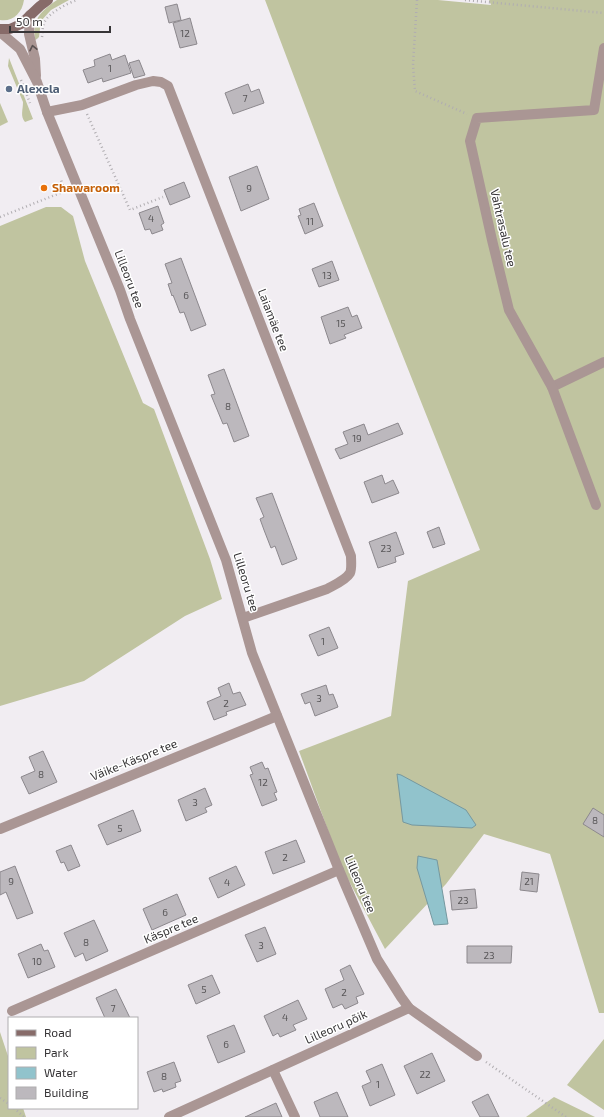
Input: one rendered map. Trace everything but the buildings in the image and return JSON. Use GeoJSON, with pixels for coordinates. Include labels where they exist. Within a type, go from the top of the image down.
{"type":"FeatureCollection","features":[{"type":"Feature","properties":{"kind":"main road"},"geometry":{"type":"LineString","coordinates":[[30,15],[34,0]]}},
{"type":"Feature","properties":{"kind":"main road"},"geometry":{"type":"LineString","coordinates":[[0,31],[10,30],[21,24],[48,0]]}},
{"type":"Feature","properties":{"kind":"street","name":"Lilleoru tee"},"geometry":{"type":"LineString","coordinates":[[30,15],[29,34],[35,59],[36,82]]}},
{"type":"Feature","properties":{"kind":"street","name":"Lilleoru tee"},"geometry":{"type":"LineString","coordinates":[[0,31],[20,49],[36,82],[120,290],[130,319],[226,560],[252,653],[339,870],[377,959],[400,997],[410,1008],[477,1056]]}},
{"type":"Feature","properties":{"kind":"street"},"geometry":{"type":"LineString","coordinates":[[477,118],[594,110],[604,48]]}},
{"type":"Feature","properties":{"kind":"street","name":"Laiamäe tee"},"geometry":{"type":"LineString","coordinates":[[47,112],[82,105],[136,85],[153,81],[161,82],[168,86],[351,556],[352,565],[350,573],[340,582],[243,618]]}},
{"type":"Feature","properties":{"kind":"street","name":"Vahtrasalu tee"},"geometry":{"type":"LineString","coordinates":[[477,118],[470,141],[509,310],[552,387],[596,505]]}},
{"type":"Feature","properties":{"kind":"street"},"geometry":{"type":"LineString","coordinates":[[552,387],[604,362]]}},
{"type":"Feature","properties":{"kind":"street","name":"Väike-Käspre tee"},"geometry":{"type":"LineString","coordinates":[[0,829],[277,716]]}},
{"type":"Feature","properties":{"kind":"street","name":"Käspre tee"},"geometry":{"type":"LineString","coordinates":[[12,1011],[339,870]]}},
{"type":"Feature","properties":{"kind":"street","name":"Lilleoru põik"},"geometry":{"type":"LineString","coordinates":[[169,1117],[410,1008]]}},
{"type":"Feature","properties":{"kind":"street"},"geometry":{"type":"LineString","coordinates":[[273,1070],[295,1117]]}},
{"type":"Feature","properties":{"kind":"path"},"geometry":{"type":"LineString","coordinates":[[41,41],[45,20],[66,4],[77,0]]}},
{"type":"Feature","properties":{"kind":"path"},"geometry":{"type":"LineString","coordinates":[[417,0],[412,65],[415,91],[477,118]]}},
{"type":"Feature","properties":{"kind":"path"},"geometry":{"type":"LineString","coordinates":[[465,0],[604,13]]}},
{"type":"Feature","properties":{"kind":"path"},"geometry":{"type":"LineString","coordinates":[[20,75],[30,103]]}},
{"type":"Feature","properties":{"kind":"path"},"geometry":{"type":"LineString","coordinates":[[82,105],[130,210],[163,197]]}},
{"type":"Feature","properties":{"kind":"path"},"geometry":{"type":"LineString","coordinates":[[0,217],[65,191],[59,176]]}},
{"type":"Feature","properties":{"kind":"path"},"geometry":{"type":"LineString","coordinates":[[477,1056],[566,1117]]}},
{"type":"Feature","properties":{"kind":"path"},"geometry":{"type":"LineString","coordinates":[[15,1109],[24,1117]]}},
{"type":"Feature","properties":{"kind":"green space"},"geometry":{"type":"Polygon","coordinates":[[[0,0],[24,0],[19,13],[16,16],[9,20],[0,20],[0,0]]]}},
{"type":"Feature","properties":{"kind":"green space"},"geometry":{"type":"Polygon","coordinates":[[[57,0],[69,0],[51,10],[41,21],[39,37],[35,40],[34,33],[36,21],[46,8],[57,0]]]}},
{"type":"Feature","properties":{"kind":"green space"},"geometry":{"type":"Polygon","coordinates":[[[265,0],[438,0],[491,5],[489,0],[604,0],[604,1013],[599,1013],[550,854],[484,834],[446,884],[385,949],[341,866],[299,751],[391,716],[408,581],[480,550],[338,193],[265,0]]]}},
{"type":"Feature","properties":{"kind":"green space"},"geometry":{"type":"Polygon","coordinates":[[[9,58],[33,119],[25,122],[22,115],[23,102],[8,66],[9,58]]]}},
{"type":"Feature","properties":{"kind":"green space"},"geometry":{"type":"Polygon","coordinates":[[[0,103],[8,122],[0,126],[0,103]]]}},
{"type":"Feature","properties":{"kind":"green space"},"geometry":{"type":"Polygon","coordinates":[[[46,207],[61,207],[73,216],[85,261],[143,403],[154,409],[210,559],[222,599],[185,616],[84,681],[0,706],[0,226],[46,207]]]}},
{"type":"Feature","properties":{"kind":"green space"},"geometry":{"type":"Polygon","coordinates":[[[0,1032],[8,1056],[8,1109],[23,1109],[26,1117],[0,1117],[0,1032]]]}},
{"type":"Feature","properties":{"kind":"green space"},"geometry":{"type":"Polygon","coordinates":[[[604,1039],[604,1110],[567,1085],[604,1039]]]}},
{"type":"Feature","properties":{"kind":"green space"},"geometry":{"type":"Polygon","coordinates":[[[554,1097],[595,1117],[526,1117],[554,1097]]]}},
{"type":"Feature","properties":{"kind":"water"},"geometry":{"type":"Polygon","coordinates":[[[397,774],[466,810],[476,825],[472,828],[412,825],[403,822],[397,774]]]}},
{"type":"Feature","properties":{"kind":"water"},"geometry":{"type":"Polygon","coordinates":[[[418,856],[437,860],[448,924],[434,925],[417,868],[418,856]]]}},
{"type":"Feature","properties":{"kind":"place","name":"Alexela"},"geometry":{"type":"Point","coordinates":[9,89]}},
{"type":"Feature","properties":{"kind":"place","name":"Shawaroom"},"geometry":{"type":"Point","coordinates":[44,188]}}]}
